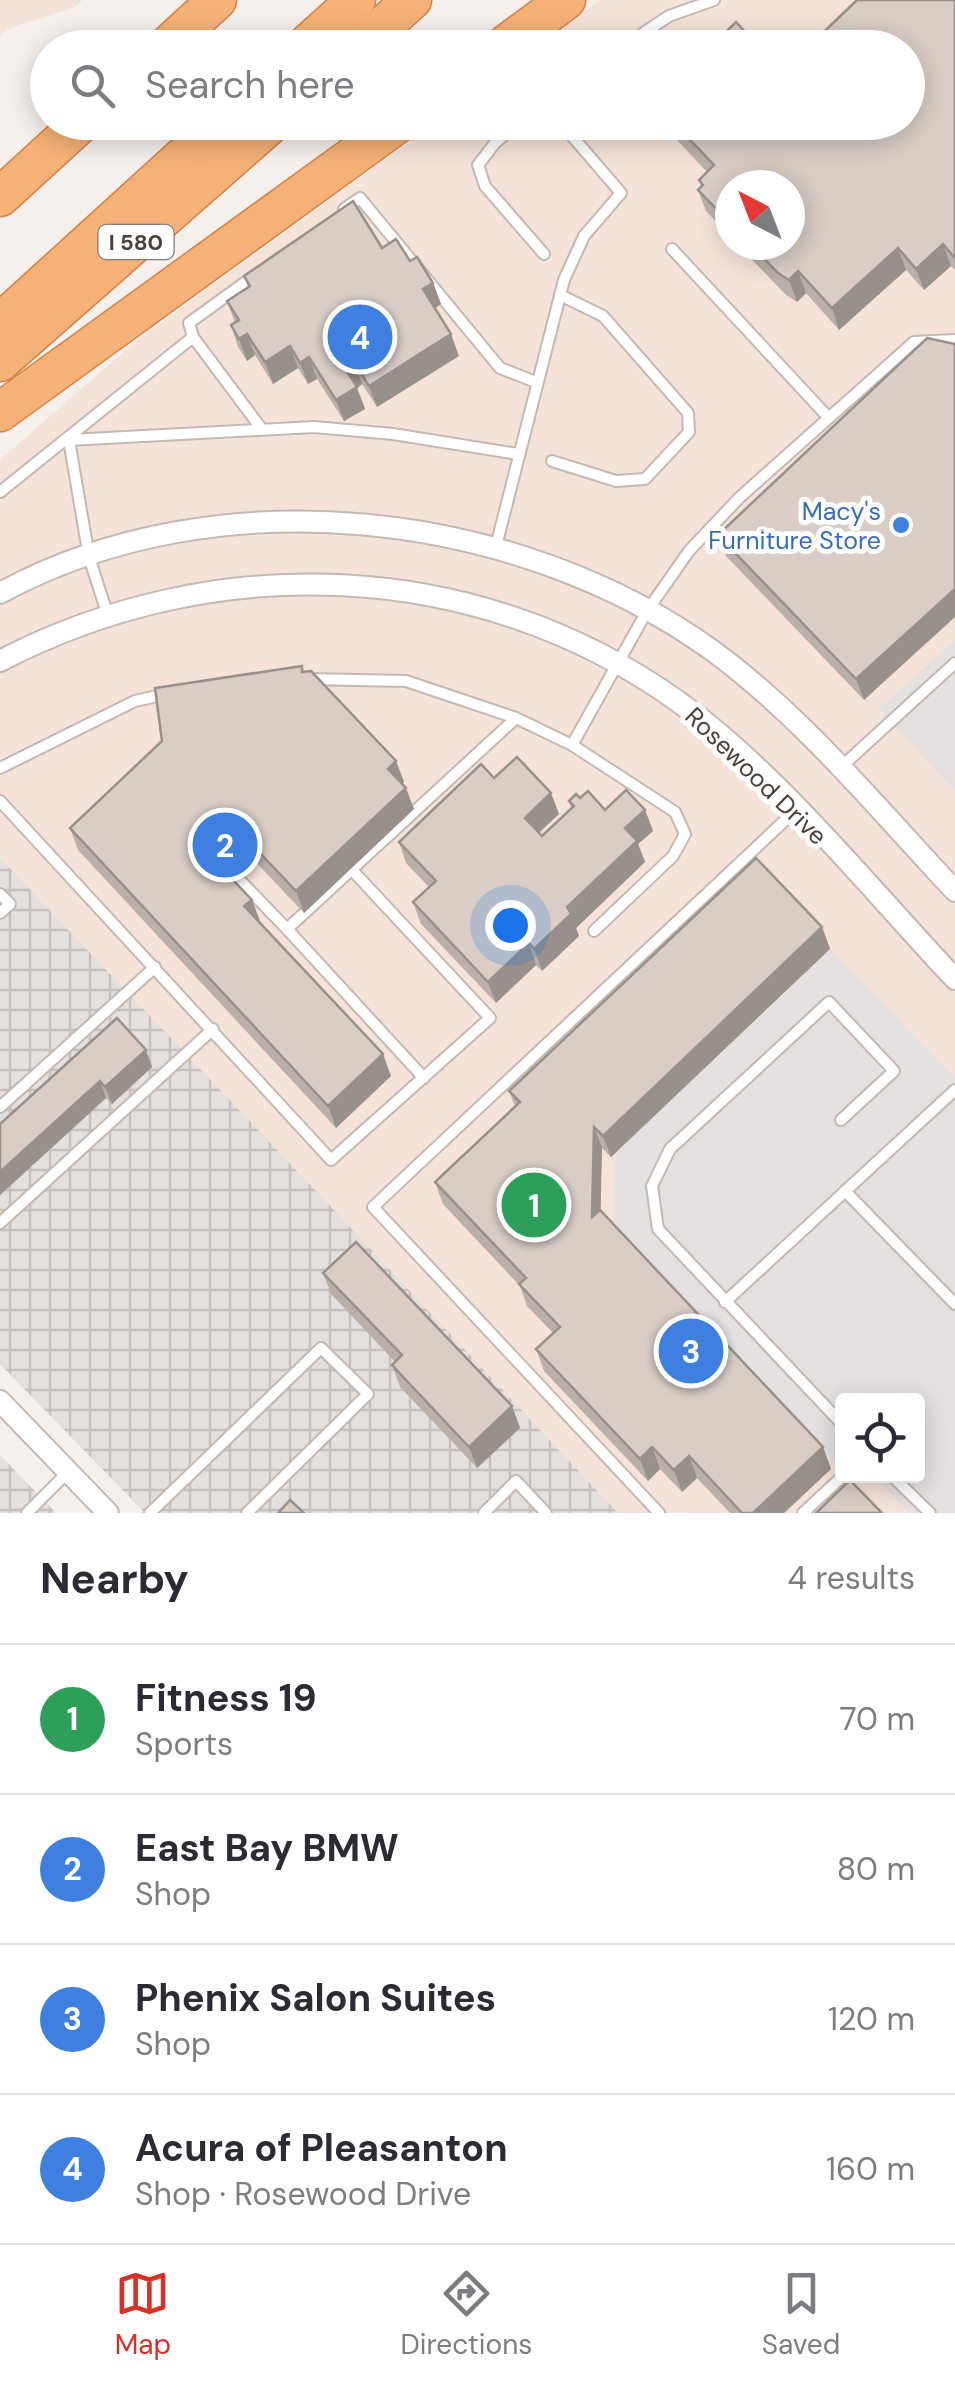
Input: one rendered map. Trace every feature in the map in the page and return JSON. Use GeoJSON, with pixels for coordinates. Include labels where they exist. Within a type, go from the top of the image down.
{"type":"FeatureCollection","features":[{"type":"Feature","properties":{"kind":"highway"},"geometry":{"type":"LineString","coordinates":[[185,30],[218,0]]}},
{"type":"Feature","properties":{"kind":"highway"},"geometry":{"type":"LineString","coordinates":[[324,30],[356,0]]}},
{"type":"Feature","properties":{"kind":"highway"},"geometry":{"type":"LineString","coordinates":[[378,30],[412,0]]}},
{"type":"Feature","properties":{"kind":"highway"},"geometry":{"type":"LineString","coordinates":[[525,30],[566,0]]}},
{"type":"Feature","properties":{"kind":"highway"},"geometry":{"type":"LineString","coordinates":[[0,196],[62,140]]}},
{"type":"Feature","properties":{"kind":"highway","name":"I 580"},"geometry":{"type":"LineString","coordinates":[[0,323],[201,140]]}},
{"type":"Feature","properties":{"kind":"highway","name":"I 580"},"geometry":{"type":"LineString","coordinates":[[0,362],[253,140]]}},
{"type":"Feature","properties":{"kind":"highway"},"geometry":{"type":"LineString","coordinates":[[0,412],[375,140]]}},
{"type":"Feature","properties":{"kind":"street"},"geometry":{"type":"LineString","coordinates":[[0,593],[88,557],[196,530],[290,522],[393,526],[496,546],[580,577],[647,610],[712,651],[768,696],[955,891]]}},
{"type":"Feature","properties":{"kind":"street","name":"Rosewood Drive"},"geometry":{"type":"LineString","coordinates":[[0,662],[108,616],[205,590],[292,583],[386,586],[480,605],[555,633],[676,700],[736,750],[955,979]]}},
{"type":"Feature","properties":{"kind":"street"},"geometry":{"type":"LineString","coordinates":[[0,1401],[108,1513]]}},
{"type":"Feature","properties":{"kind":"lane"},"geometry":{"type":"LineString","coordinates":[[649,30],[670,16],[714,0]]}},
{"type":"Feature","properties":{"kind":"lane"},"geometry":{"type":"LineString","coordinates":[[498,140],[478,165],[485,186],[544,254]]}},
{"type":"Feature","properties":{"kind":"lane"},"geometry":{"type":"LineString","coordinates":[[496,546],[560,295],[584,236],[621,192],[576,140]]}},
{"type":"Feature","properties":{"kind":"lane"},"geometry":{"type":"LineString","coordinates":[[329,220],[360,198],[500,368],[536,382]]}},
{"type":"Feature","properties":{"kind":"lane"},"geometry":{"type":"LineString","coordinates":[[672,249],[828,417]]}},
{"type":"Feature","properties":{"kind":"lane"},"geometry":{"type":"LineString","coordinates":[[260,428],[193,338],[189,323],[267,266]]}},
{"type":"Feature","properties":{"kind":"lane"},"geometry":{"type":"LineString","coordinates":[[552,461],[616,480],[645,480],[689,432],[688,413],[603,316],[560,295]]}},
{"type":"Feature","properties":{"kind":"lane"},"geometry":{"type":"LineString","coordinates":[[0,492],[193,338]]}},
{"type":"Feature","properties":{"kind":"lane"},"geometry":{"type":"LineString","coordinates":[[572,745],[647,610],[689,551],[828,417],[914,342],[955,340]]}},
{"type":"Feature","properties":{"kind":"lane"},"geometry":{"type":"LineString","coordinates":[[69,440],[260,428],[392,434],[518,454]]}},
{"type":"Feature","properties":{"kind":"lane"},"geometry":{"type":"LineString","coordinates":[[69,440],[88,557],[108,616]]}},
{"type":"Feature","properties":{"kind":"lane"},"geometry":{"type":"LineString","coordinates":[[839,768],[955,663]]}},
{"type":"Feature","properties":{"kind":"lane"},"geometry":{"type":"LineString","coordinates":[[298,678],[406,680],[516,718],[572,745],[675,812],[684,834],[672,856],[594,932]]}},
{"type":"Feature","properties":{"kind":"lane"},"geometry":{"type":"LineString","coordinates":[[0,768],[135,701],[171,693]]}},
{"type":"Feature","properties":{"kind":"lane"},"geometry":{"type":"LineString","coordinates":[[287,929],[516,718]]}},
{"type":"Feature","properties":{"kind":"lane"},"geometry":{"type":"LineString","coordinates":[[0,800],[331,1160],[490,1018],[352,870]]}},
{"type":"Feature","properties":{"kind":"lane"},"geometry":{"type":"LineString","coordinates":[[659,1513],[373,1207],[796,810]]}},
{"type":"Feature","properties":{"kind":"lane"},"geometry":{"type":"LineString","coordinates":[[232,872],[424,1078]]}},
{"type":"Feature","properties":{"kind":"lane"},"geometry":{"type":"LineString","coordinates":[[0,894],[10,904],[0,913]]}},
{"type":"Feature","properties":{"kind":"lane"},"geometry":{"type":"LineString","coordinates":[[0,1107],[155,967]]}},
{"type":"Feature","properties":{"kind":"lane"},"geometry":{"type":"LineString","coordinates":[[835,1417],[658,1229],[652,1186],[670,1150],[829,1002],[894,1071],[841,1120]]}},
{"type":"Feature","properties":{"kind":"lane"},"geometry":{"type":"LineString","coordinates":[[0,1223],[213,1029]]}},
{"type":"Feature","properties":{"kind":"lane"},"geometry":{"type":"LineString","coordinates":[[725,1302],[955,1090]]}},
{"type":"Feature","properties":{"kind":"lane"},"geometry":{"type":"LineString","coordinates":[[845,1191],[955,1304]]}},
{"type":"Feature","properties":{"kind":"lane"},"geometry":{"type":"LineString","coordinates":[[150,1513],[321,1348],[368,1394],[247,1513]]}},
{"type":"Feature","properties":{"kind":"lane"},"geometry":{"type":"LineString","coordinates":[[27,1513],[68,1472]]}},
{"type":"Feature","properties":{"kind":"lane"},"geometry":{"type":"LineString","coordinates":[[484,1513],[516,1482],[546,1513]]}},
{"type":"Feature","properties":{"kind":"lane"},"geometry":{"type":"LineString","coordinates":[[803,1513],[835,1483]]}},
{"type":"Feature","properties":{"kind":"lane"},"geometry":{"type":"LineString","coordinates":[[899,1483],[930,1513]]}},
{"type":"Feature","properties":{"kind":"shaded area"},"geometry":{"type":"Polygon","coordinates":[[[0,0],[83,0],[73,8],[7,29],[0,36],[0,0]]]}},
{"type":"Feature","properties":{"kind":"shaded area"},"geometry":{"type":"Polygon","coordinates":[[[600,0],[955,0],[955,1513],[618,1513],[0,858],[0,460],[136,341],[412,140],[925,140],[925,30],[559,30],[600,0]]]}},
{"type":"Feature","properties":{"kind":"shaded area"},"geometry":{"type":"Polygon","coordinates":[[[955,640],[955,791],[879,709],[955,640]]]}},
{"type":"Feature","properties":{"kind":"shaded area"},"geometry":{"type":"Polygon","coordinates":[[[0,858],[618,1513],[145,1513],[0,1364],[0,858]]]}},
{"type":"Feature","properties":{"kind":"shaded area"},"geometry":{"type":"Polygon","coordinates":[[[831,950],[955,1077],[955,1513],[909,1513],[881,1483],[925,1483],[925,1393],[835,1393],[834,1462],[619,1238],[614,1224],[613,1163],[620,1149],[831,950]]]}},
{"type":"Feature","properties":{"kind":"shaded area"},"geometry":{"type":"Polygon","coordinates":[[[0,1455],[56,1513],[0,1513],[0,1455]]]}},
{"type":"Feature","properties":{"kind":"building"},"geometry":{"type":"Polygon","coordinates":[[[857,0],[955,0],[955,258],[943,244],[916,269],[898,248],[832,308],[798,271],[789,280],[765,260],[805,260],[805,170],[715,170],[715,208],[698,190],[703,185],[699,180],[714,165],[690,140],[925,140],[925,30],[826,30],[857,0]]]}},
{"type":"Feature","properties":{"kind":"building"},"geometry":{"type":"Polygon","coordinates":[[[736,22],[743,30],[728,30],[736,22]]]}},
{"type":"Feature","properties":{"kind":"building"},"geometry":{"type":"Polygon","coordinates":[[[353,201],[382,248],[396,239],[410,261],[417,257],[433,283],[423,289],[451,334],[369,386],[354,362],[345,368],[357,387],[336,400],[309,357],[300,363],[290,346],[265,362],[247,334],[239,339],[231,325],[239,320],[227,301],[250,286],[244,276],[353,201]]]}},
{"type":"Feature","properties":{"kind":"building"},"geometry":{"type":"Polygon","coordinates":[[[927,338],[955,344],[955,589],[856,679],[718,535],[927,338]]]}},
{"type":"Feature","properties":{"kind":"building"},"geometry":{"type":"Polygon","coordinates":[[[302,666],[302,672],[311,671],[396,761],[388,769],[406,788],[296,891],[241,833],[213,859],[252,900],[244,906],[383,1054],[328,1106],[70,828],[162,741],[155,688],[302,666]]]}},
{"type":"Feature","properties":{"kind":"building"},"geometry":{"type":"Polygon","coordinates":[[[517,757],[551,793],[525,818],[542,836],[574,806],[569,801],[576,794],[580,798],[588,791],[605,810],[626,790],[645,810],[625,828],[637,841],[567,907],[571,914],[534,949],[529,943],[488,982],[413,902],[436,881],[399,842],[481,764],[494,778],[517,757]]]}},
{"type":"Feature","properties":{"kind":"building"},"geometry":{"type":"Polygon","coordinates":[[[756,858],[822,927],[603,1136],[594,1127],[592,1217],[600,1210],[823,1447],[753,1513],[742,1513],[689,1456],[674,1470],[652,1447],[640,1459],[536,1349],[560,1327],[519,1284],[526,1278],[435,1182],[520,1102],[509,1091],[756,858]]]}},
{"type":"Feature","properties":{"kind":"building"},"geometry":{"type":"Polygon","coordinates":[[[117,1018],[146,1050],[105,1087],[100,1081],[0,1172],[0,1124],[117,1018]]]}},
{"type":"Feature","properties":{"kind":"building"},"geometry":{"type":"Polygon","coordinates":[[[356,1242],[512,1406],[469,1447],[392,1365],[402,1355],[323,1273],[356,1242]]]}},
{"type":"Feature","properties":{"kind":"building"},"geometry":{"type":"Polygon","coordinates":[[[847,1483],[853,1483],[882,1513],[816,1513],[847,1483]]]}},
{"type":"Feature","properties":{"kind":"building"},"geometry":{"type":"Polygon","coordinates":[[[290,1500],[304,1513],[278,1513],[290,1500]]]}},
{"type":"Feature","properties":{"kind":"place","name":"Acura of Pleasanton"},"geometry":{"type":"Point","coordinates":[360,337]}},
{"type":"Feature","properties":{"kind":"place","name":"Macy's Furniture Store"},"geometry":{"type":"Point","coordinates":[901,525]}},
{"type":"Feature","properties":{"kind":"place","name":"East Bay BMW"},"geometry":{"type":"Point","coordinates":[225,845]}},
{"type":"Feature","properties":{"kind":"place","name":"Fitness 19"},"geometry":{"type":"Point","coordinates":[534,1205]}},
{"type":"Feature","properties":{"kind":"place","name":"Phenix Salon Suites"},"geometry":{"type":"Point","coordinates":[691,1351]}}]}
